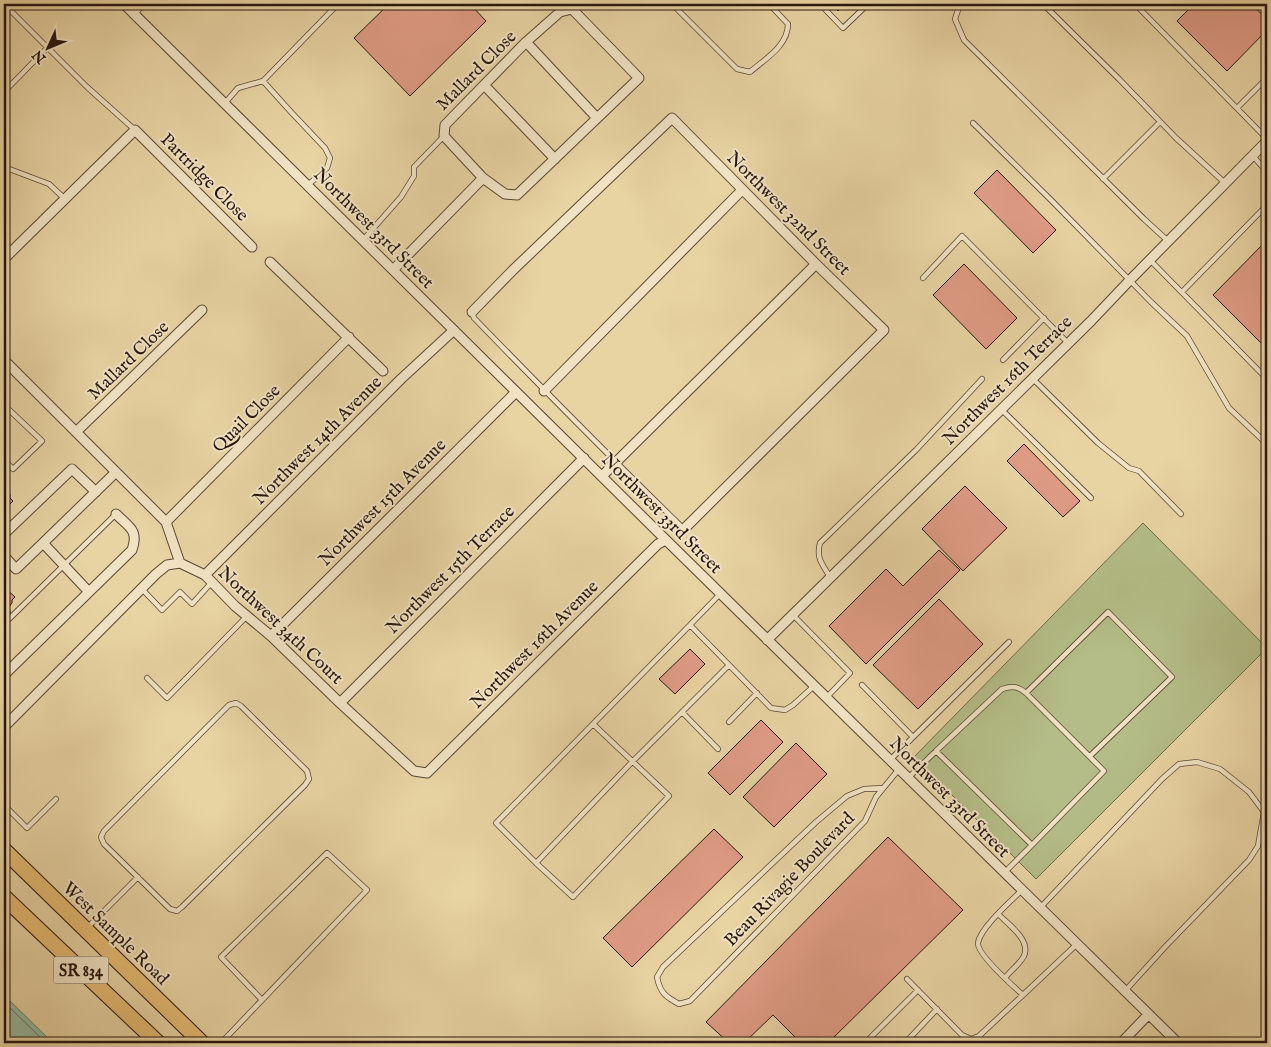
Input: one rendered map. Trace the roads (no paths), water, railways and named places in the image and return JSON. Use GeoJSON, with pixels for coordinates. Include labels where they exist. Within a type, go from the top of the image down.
{"type":"FeatureCollection","features":[{"type":"Feature","properties":{"kind":"main road","name":"West Sample Road"},"geometry":{"type":"LineString","coordinates":[[4,850],[202,1043]]}},
{"type":"Feature","properties":{"kind":"main road","name":"SR 834"},"geometry":{"type":"LineString","coordinates":[[4,897],[158,1043]]}},
{"type":"Feature","properties":{"kind":"street","name":"Northwest 33rd Street"},"geometry":{"type":"LineString","coordinates":[[124,4],[720,594],[1178,1043]]}},
{"type":"Feature","properties":{"kind":"street","name":"Mallard Close"},"geometry":{"type":"LineString","coordinates":[[572,9],[639,78],[517,195],[505,194],[483,178],[444,136],[445,124],[526,42],[560,12],[572,9]]}},
{"type":"Feature","properties":{"kind":"street"},"geometry":{"type":"LineString","coordinates":[[526,42],[597,118]]}},
{"type":"Feature","properties":{"kind":"street"},"geometry":{"type":"LineString","coordinates":[[484,85],[555,159]]}},
{"type":"Feature","properties":{"kind":"street","name":"Northwest 32nd Street"},"geometry":{"type":"LineString","coordinates":[[472,312],[513,270],[672,118],[884,330],[684,529]]}},
{"type":"Feature","properties":{"kind":"street"},"geometry":{"type":"LineString","coordinates":[[4,259],[135,130]]}},
{"type":"Feature","properties":{"kind":"street","name":"Partridge Close"},"geometry":{"type":"LineString","coordinates":[[135,130],[252,247]]}},
{"type":"Feature","properties":{"kind":"street","name":"Northwest 16th Terrace"},"geometry":{"type":"LineString","coordinates":[[767,640],[1068,343],[1267,140]]}},
{"type":"Feature","properties":{"kind":"street"},"geometry":{"type":"LineString","coordinates":[[392,270],[483,178]]}},
{"type":"Feature","properties":{"kind":"street"},"geometry":{"type":"LineString","coordinates":[[544,390],[742,190]]}},
{"type":"Feature","properties":{"kind":"street"},"geometry":{"type":"LineString","coordinates":[[270,262],[383,370]]}},
{"type":"Feature","properties":{"kind":"street"},"geometry":{"type":"LineString","coordinates":[[602,476],[816,264]]}},
{"type":"Feature","properties":{"kind":"street","name":"Mallard Close"},"geometry":{"type":"LineString","coordinates":[[76,432],[202,310]]}},
{"type":"Feature","properties":{"kind":"street","name":"Northwest 14th Avenue"},"geometry":{"type":"LineString","coordinates":[[205,575],[401,379],[454,330]]}},
{"type":"Feature","properties":{"kind":"street","name":"Quail Close"},"geometry":{"type":"LineString","coordinates":[[166,522],[349,337]]}},
{"type":"Feature","properties":{"kind":"street"},"geometry":{"type":"LineString","coordinates":[[4,360],[166,522],[180,564],[167,566],[156,574],[4,727]]}},
{"type":"Feature","properties":{"kind":"street","name":"Northwest 15th Avenue"},"geometry":{"type":"LineString","coordinates":[[271,636],[516,392]]}},
{"type":"Feature","properties":{"kind":"street","name":"Northwest 15th Terrace"},"geometry":{"type":"LineString","coordinates":[[340,703],[584,458]]}},
{"type":"Feature","properties":{"kind":"street"},"geometry":{"type":"LineString","coordinates":[[4,534],[72,469],[96,492]]}},
{"type":"Feature","properties":{"kind":"street"},"geometry":{"type":"LineString","coordinates":[[4,556],[16,570],[116,472]]}},
{"type":"Feature","properties":{"kind":"street"},"geometry":{"type":"LineString","coordinates":[[4,675],[132,550],[136,540],[134,533],[116,514]]}},
{"type":"Feature","properties":{"kind":"street","name":"Northwest 16th Avenue"},"geometry":{"type":"LineString","coordinates":[[427,773],[658,544],[666,540]]}},
{"type":"Feature","properties":{"kind":"street"},"geometry":{"type":"LineString","coordinates":[[43,543],[90,592]]}},
{"type":"Feature","properties":{"kind":"street","name":"Northwest 34th Court"},"geometry":{"type":"LineString","coordinates":[[180,564],[205,575],[235,606],[271,636],[414,771],[427,773]]}},
{"type":"Feature","properties":{"kind":"street"},"geometry":{"type":"LineString","coordinates":[[1121,1043],[1148,1014]]}},
{"type":"Feature","properties":{"kind":"lane"},"geometry":{"type":"LineString","coordinates":[[4,4],[87,87],[135,130]]}},
{"type":"Feature","properties":{"kind":"lane"},"geometry":{"type":"LineString","coordinates":[[135,14],[144,4]]}},
{"type":"Feature","properties":{"kind":"lane"},"geometry":{"type":"LineString","coordinates":[[225,103],[238,88],[263,81],[338,4]]}},
{"type":"Feature","properties":{"kind":"lane"},"geometry":{"type":"LineString","coordinates":[[674,4],[674,7],[736,69],[750,72],[782,44],[788,32],[788,24],[769,4]]}},
{"type":"Feature","properties":{"kind":"lane"},"geometry":{"type":"LineString","coordinates":[[820,4],[843,28],[868,4]]}},
{"type":"Feature","properties":{"kind":"lane"},"geometry":{"type":"LineString","coordinates":[[960,4],[955,19],[964,40],[1168,241]]}},
{"type":"Feature","properties":{"kind":"lane"},"geometry":{"type":"LineString","coordinates":[[1043,4],[1176,138],[1225,183]]}},
{"type":"Feature","properties":{"kind":"lane"},"geometry":{"type":"LineString","coordinates":[[1135,4],[1267,140]]}},
{"type":"Feature","properties":{"kind":"lane"},"geometry":{"type":"LineString","coordinates":[[4,92],[48,48]]}},
{"type":"Feature","properties":{"kind":"lane"},"geometry":{"type":"LineString","coordinates":[[1237,108],[1267,78]]}},
{"type":"Feature","properties":{"kind":"lane"},"geometry":{"type":"LineString","coordinates":[[263,81],[325,148],[330,158],[327,168],[308,185]]}},
{"type":"Feature","properties":{"kind":"lane"},"geometry":{"type":"LineString","coordinates":[[1104,179],[1160,122]]}},
{"type":"Feature","properties":{"kind":"lane"},"geometry":{"type":"LineString","coordinates":[[973,123],[1187,336],[1228,408],[1267,444]]}},
{"type":"Feature","properties":{"kind":"lane"},"geometry":{"type":"LineString","coordinates":[[363,240],[401,197],[414,176],[414,167],[444,136]]}},
{"type":"Feature","properties":{"kind":"lane"},"geometry":{"type":"LineString","coordinates":[[1252,156],[1267,172]]}},
{"type":"Feature","properties":{"kind":"lane"},"geometry":{"type":"LineString","coordinates":[[4,167],[49,184],[64,198]]}},
{"type":"Feature","properties":{"kind":"lane"},"geometry":{"type":"LineString","coordinates":[[1182,292],[1267,205]]}},
{"type":"Feature","properties":{"kind":"lane"},"geometry":{"type":"LineString","coordinates":[[923,278],[962,236],[1068,343]]}},
{"type":"Feature","properties":{"kind":"lane"},"geometry":{"type":"LineString","coordinates":[[1150,260],[1267,378]]}},
{"type":"Feature","properties":{"kind":"lane"},"geometry":{"type":"LineString","coordinates":[[472,312],[474,318],[615,463],[684,529]]}},
{"type":"Feature","properties":{"kind":"lane"},"geometry":{"type":"LineString","coordinates":[[1002,360],[1044,318]]}},
{"type":"Feature","properties":{"kind":"lane"},"geometry":{"type":"LineString","coordinates":[[1032,378],[1098,443],[1129,468],[1139,471],[1181,514]]}},
{"type":"Feature","properties":{"kind":"lane"},"geometry":{"type":"LineString","coordinates":[[830,577],[817,553],[820,543],[916,450],[982,379]]}},
{"type":"Feature","properties":{"kind":"lane"},"geometry":{"type":"LineString","coordinates":[[4,405],[42,441],[13,468],[4,460]]}},
{"type":"Feature","properties":{"kind":"lane"},"geometry":{"type":"LineString","coordinates":[[1001,409],[1091,498]]}},
{"type":"Feature","properties":{"kind":"lane"},"geometry":{"type":"LineString","coordinates":[[4,624],[116,514]]}},
{"type":"Feature","properties":{"kind":"lane"},"geometry":{"type":"LineString","coordinates":[[142,588],[162,610],[180,592],[192,604],[212,582]]}},
{"type":"Feature","properties":{"kind":"lane"},"geometry":{"type":"LineString","coordinates":[[593,724],[669,796],[573,897],[496,823],[720,594]]}},
{"type":"Feature","properties":{"kind":"lane"},"geometry":{"type":"LineString","coordinates":[[1026,693],[1108,612],[1172,677],[1090,756]]}},
{"type":"Feature","properties":{"kind":"lane"},"geometry":{"type":"LineString","coordinates":[[792,614],[850,673],[826,698]]}},
{"type":"Feature","properties":{"kind":"lane"},"geometry":{"type":"LineString","coordinates":[[146,678],[166,698],[246,616]]}},
{"type":"Feature","properties":{"kind":"lane"},"geometry":{"type":"LineString","coordinates":[[690,625],[770,708],[785,710],[814,686]]}},
{"type":"Feature","properties":{"kind":"lane"},"geometry":{"type":"LineString","coordinates":[[890,760],[1009,642]]}},
{"type":"Feature","properties":{"kind":"lane"},"geometry":{"type":"LineString","coordinates":[[536,862],[729,665]]}},
{"type":"Feature","properties":{"kind":"lane"},"geometry":{"type":"LineString","coordinates":[[862,685],[913,737]]}},
{"type":"Feature","properties":{"kind":"lane"},"geometry":{"type":"LineString","coordinates":[[908,778],[1002,689],[1011,686],[1020,688],[1026,693],[1090,756],[1104,772],[1004,873]]}},
{"type":"Feature","properties":{"kind":"lane"},"geometry":{"type":"LineString","coordinates":[[730,722],[757,693]]}},
{"type":"Feature","properties":{"kind":"lane"},"geometry":{"type":"LineString","coordinates":[[236,703],[307,771],[309,779],[177,911],[170,910],[138,877],[104,844],[101,837],[104,831],[229,705],[236,703]]}},
{"type":"Feature","properties":{"kind":"lane"},"geometry":{"type":"LineString","coordinates":[[682,712],[718,749]]}},
{"type":"Feature","properties":{"kind":"lane"},"geometry":{"type":"LineString","coordinates":[[936,751],[1032,845]]}},
{"type":"Feature","properties":{"kind":"lane"},"geometry":{"type":"LineString","coordinates":[[1040,908],[1179,764],[1197,762],[1220,770],[1249,792],[1264,812],[1258,846],[1249,860],[1125,991]]}},
{"type":"Feature","properties":{"kind":"lane","name":"Beau Rivagie Boulevard"},"geometry":{"type":"LineString","coordinates":[[883,788],[864,789],[847,796],[816,822],[663,967],[657,977],[659,986],[667,997],[679,1004],[690,1001],[865,821],[876,797],[899,769]]}},
{"type":"Feature","properties":{"kind":"lane"},"geometry":{"type":"LineString","coordinates":[[4,805],[27,828],[56,799]]}},
{"type":"Feature","properties":{"kind":"lane"},"geometry":{"type":"LineString","coordinates":[[221,1043],[367,890],[327,853],[221,958],[262,1000]]}},
{"type":"Feature","properties":{"kind":"lane"},"geometry":{"type":"LineString","coordinates":[[86,930],[138,877]]}},
{"type":"Feature","properties":{"kind":"lane"},"geometry":{"type":"LineString","coordinates":[[1022,890],[984,929],[978,943],[980,951],[1023,995]]}},
{"type":"Feature","properties":{"kind":"lane"},"geometry":{"type":"LineString","coordinates":[[998,914],[1024,939],[1026,947],[1023,957],[1005,978]]}},
{"type":"Feature","properties":{"kind":"lane"},"geometry":{"type":"LineString","coordinates":[[908,979],[962,1035],[971,1039],[979,1036],[1077,944]]}},
{"type":"Feature","properties":{"kind":"lane"},"geometry":{"type":"LineString","coordinates":[[865,1043],[918,990]]}},
{"type":"Feature","properties":{"kind":"lane"},"geometry":{"type":"LineString","coordinates":[[905,1043],[937,1009]]}},
{"type":"Feature","properties":{"kind":"water"},"geometry":{"type":"Polygon","coordinates":[[[4,995],[53,1043],[4,1043],[4,995]]]}}]}
